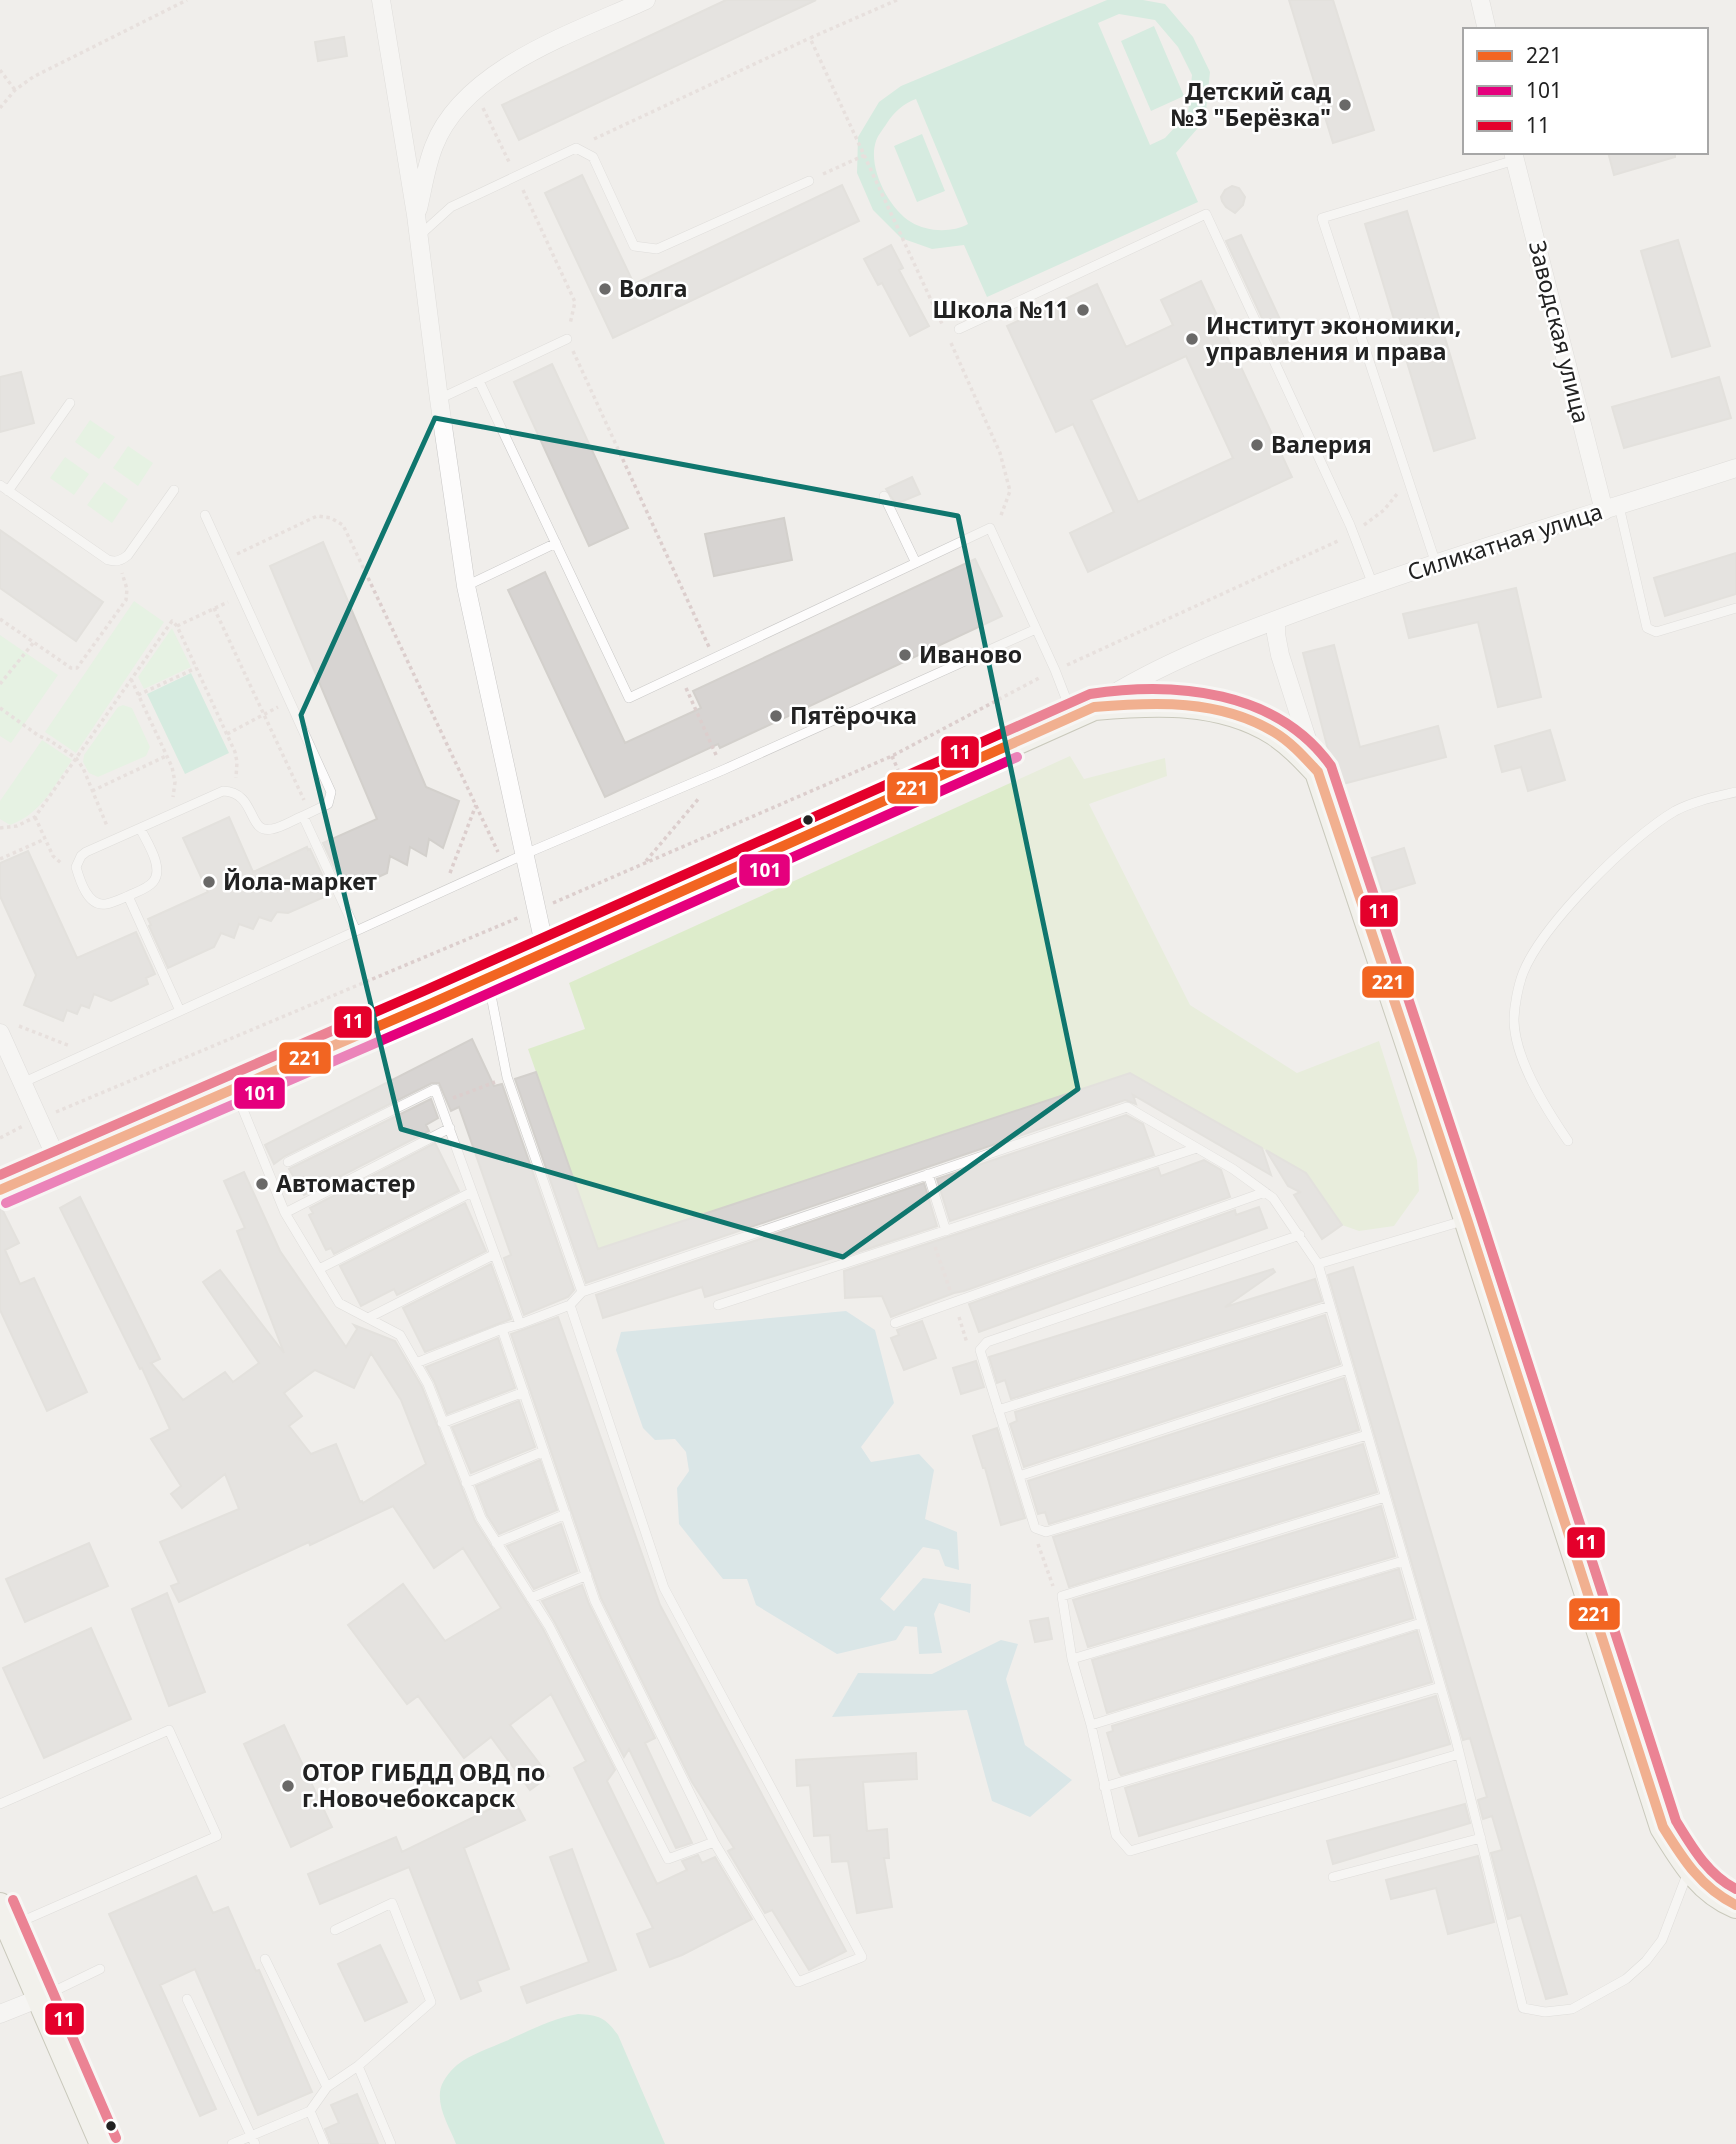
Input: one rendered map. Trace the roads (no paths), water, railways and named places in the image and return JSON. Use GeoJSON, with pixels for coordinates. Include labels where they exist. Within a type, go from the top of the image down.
{"type":"FeatureCollection","features":[{"type":"Feature","properties":{"kind":"street"},"geometry":{"type":"LineString","coordinates":[[381,0],[416,215],[466,586],[546,953]]}},
{"type":"Feature","properties":{"kind":"street"},"geometry":{"type":"LineString","coordinates":[[416,215],[434,145],[453,113],[475,90],[497,72],[527,55],[646,0]]}},
{"type":"Feature","properties":{"kind":"street"},"geometry":{"type":"LineString","coordinates":[[1480,0],[1487,28]]}},
{"type":"Feature","properties":{"kind":"street","name":"Заводская улица"},"geometry":{"type":"LineString","coordinates":[[1514,156],[1612,509]]}},
{"type":"Feature","properties":{"kind":"street","name":"Силикатная улица"},"geometry":{"type":"LineString","coordinates":[[1083,711],[1154,671],[1276,620],[1373,584],[1736,468]]}},
{"type":"Feature","properties":{"kind":"street"},"geometry":{"type":"LineString","coordinates":[[1276,620],[1280,655],[1467,1219],[1663,1827],[1689,1868],[1719,1898],[1736,1905]]}},
{"type":"Feature","properties":{"kind":"street"},"geometry":{"type":"LineString","coordinates":[[0,1190],[546,953],[1083,711],[1150,703],[1203,706],[1243,717],[1281,737],[1297,749],[1318,772]]}},
{"type":"Feature","properties":{"kind":"street"},"geometry":{"type":"LineString","coordinates":[[5,1027],[22,1083],[59,1164]]}},
{"type":"Feature","properties":{"kind":"street"},"geometry":{"type":"LineString","coordinates":[[4,1917],[103,2144]]}},
{"type":"Feature","properties":{"kind":"street"},"geometry":{"type":"LineString","coordinates":[[0,2014],[40,1998]]}},
{"type":"Feature","properties":{"kind":"lane"},"geometry":{"type":"LineString","coordinates":[[419,236],[451,207],[576,148],[593,157],[634,246],[657,249],[809,181]]}},
{"type":"Feature","properties":{"kind":"lane"},"geometry":{"type":"LineString","coordinates":[[1436,564],[1322,218],[1514,156]]}},
{"type":"Feature","properties":{"kind":"lane"},"geometry":{"type":"LineString","coordinates":[[959,329],[1206,214],[1353,534],[1373,584]]}},
{"type":"Feature","properties":{"kind":"lane"},"geometry":{"type":"LineString","coordinates":[[439,398],[568,339]]}},
{"type":"Feature","properties":{"kind":"lane"},"geometry":{"type":"LineString","coordinates":[[479,381],[629,698],[990,528],[1055,670],[1083,711]]}},
{"type":"Feature","properties":{"kind":"lane"},"geometry":{"type":"LineString","coordinates":[[70,403],[4,488],[108,560],[119,561],[128,555],[174,490]]}},
{"type":"Feature","properties":{"kind":"lane"},"geometry":{"type":"LineString","coordinates":[[884,496],[916,563]]}},
{"type":"Feature","properties":{"kind":"lane"},"geometry":{"type":"LineString","coordinates":[[1612,509],[1647,628],[1656,632],[1736,608]]}},
{"type":"Feature","properties":{"kind":"lane"},"geometry":{"type":"LineString","coordinates":[[140,828],[156,863],[158,874],[152,884],[109,904],[99,904],[90,898],[76,867],[81,856],[112,840],[223,791],[235,793],[245,800],[257,825],[265,830],[274,829],[328,804],[331,798],[331,792],[205,515]]}},
{"type":"Feature","properties":{"kind":"lane"},"geometry":{"type":"LineString","coordinates":[[466,586],[556,543]]}},
{"type":"Feature","properties":{"kind":"lane"},"geometry":{"type":"LineString","coordinates":[[22,1083],[525,854],[723,770],[1036,629]]}},
{"type":"Feature","properties":{"kind":"lane"},"geometry":{"type":"LineString","coordinates":[[1568,1141],[1550,1115],[1517,1042],[1514,1019],[1522,974],[1553,926],[1602,871],[1636,839],[1688,804],[1736,792]]}},
{"type":"Feature","properties":{"kind":"lane"},"geometry":{"type":"LineString","coordinates":[[307,814],[356,931]]}},
{"type":"Feature","properties":{"kind":"lane"},"geometry":{"type":"LineString","coordinates":[[128,896],[180,1011]]}},
{"type":"Feature","properties":{"kind":"lane"},"geometry":{"type":"LineString","coordinates":[[488,978],[507,1077],[582,1292]]}},
{"type":"Feature","properties":{"kind":"lane"},"geometry":{"type":"LineString","coordinates":[[235,1088],[285,1213],[339,1303],[400,1335],[428,1384],[481,1518],[549,1626],[668,1859],[714,1842]]}},
{"type":"Feature","properties":{"kind":"lane"},"geometry":{"type":"LineString","coordinates":[[288,1162],[436,1089],[520,1324]]}},
{"type":"Feature","properties":{"kind":"lane"},"geometry":{"type":"LineString","coordinates":[[416,1363],[570,1305],[582,1292],[1127,1107],[1233,1169],[1273,1198],[1318,1264],[1459,1754],[1523,2008],[1545,2012],[1572,2010],[1626,1979],[1646,1961],[1662,1940],[1689,1868]]}},
{"type":"Feature","properties":{"kind":"lane"},"geometry":{"type":"LineString","coordinates":[[285,1213],[450,1128]]}},
{"type":"Feature","properties":{"kind":"lane"},"geometry":{"type":"LineString","coordinates":[[718,1305],[1197,1148]]}},
{"type":"Feature","properties":{"kind":"lane"},"geometry":{"type":"LineString","coordinates":[[928,1174],[946,1231]]}},
{"type":"Feature","properties":{"kind":"lane"},"geometry":{"type":"LineString","coordinates":[[319,1269],[472,1192]]}},
{"type":"Feature","properties":{"kind":"lane"},"geometry":{"type":"LineString","coordinates":[[895,1323],[1265,1192]]}},
{"type":"Feature","properties":{"kind":"lane"},"geometry":{"type":"LineString","coordinates":[[1318,1264],[1467,1219]]}},
{"type":"Feature","properties":{"kind":"lane"},"geometry":{"type":"LineString","coordinates":[[1300,1235],[987,1342],[980,1350],[1035,1528],[1046,1532],[1367,1435]]}},
{"type":"Feature","properties":{"kind":"lane"},"geometry":{"type":"LineString","coordinates":[[368,1318],[495,1254]]}},
{"type":"Feature","properties":{"kind":"lane"},"geometry":{"type":"LineString","coordinates":[[502,1329],[596,1601],[714,1842],[798,1982],[862,1957],[664,1588],[570,1305]]}},
{"type":"Feature","properties":{"kind":"lane"},"geometry":{"type":"LineString","coordinates":[[999,1410],[1330,1306]]}},
{"type":"Feature","properties":{"kind":"lane"},"geometry":{"type":"LineString","coordinates":[[1019,1476],[1348,1369]]}},
{"type":"Feature","properties":{"kind":"lane"},"geometry":{"type":"LineString","coordinates":[[442,1423],[524,1392]]}},
{"type":"Feature","properties":{"kind":"lane"},"geometry":{"type":"LineString","coordinates":[[466,1483],[544,1451]]}},
{"type":"Feature","properties":{"kind":"lane"},"geometry":{"type":"LineString","coordinates":[[1385,1497],[1062,1596],[1072,1659],[1091,1725],[1116,1835],[1130,1851],[1459,1754]]}},
{"type":"Feature","properties":{"kind":"lane"},"geometry":{"type":"LineString","coordinates":[[496,1543],[566,1514]]}},
{"type":"Feature","properties":{"kind":"lane"},"geometry":{"type":"LineString","coordinates":[[1072,1659],[1403,1561]]}},
{"type":"Feature","properties":{"kind":"lane"},"geometry":{"type":"LineString","coordinates":[[531,1598],[587,1575]]}},
{"type":"Feature","properties":{"kind":"lane"},"geometry":{"type":"LineString","coordinates":[[1091,1725],[1422,1623]]}},
{"type":"Feature","properties":{"kind":"lane"},"geometry":{"type":"LineString","coordinates":[[1104,1787],[1440,1688]]}},
{"type":"Feature","properties":{"kind":"lane"},"geometry":{"type":"LineString","coordinates":[[0,1804],[169,1730],[217,1836],[4,1917]]}},
{"type":"Feature","properties":{"kind":"lane"},"geometry":{"type":"LineString","coordinates":[[1334,1877],[1481,1838]]}},
{"type":"Feature","properties":{"kind":"lane"},"geometry":{"type":"LineString","coordinates":[[232,2144],[254,2140],[310,2111],[327,2087],[358,2066],[431,2002],[392,1903],[335,1930]]}},
{"type":"Feature","properties":{"kind":"lane"},"geometry":{"type":"LineString","coordinates":[[265,1959],[327,2087]]}},
{"type":"Feature","properties":{"kind":"lane"},"geometry":{"type":"LineString","coordinates":[[40,1998],[100,1969]]}},
{"type":"Feature","properties":{"kind":"lane"},"geometry":{"type":"LineString","coordinates":[[187,1999],[254,2140]]}},
{"type":"Feature","properties":{"kind":"lane"},"geometry":{"type":"LineString","coordinates":[[358,2066],[391,2144]]}},
{"type":"Feature","properties":{"kind":"lane"},"geometry":{"type":"LineString","coordinates":[[310,2111],[324,2144]]}},
{"type":"Feature","properties":{"kind":"water"},"geometry":{"type":"Polygon","coordinates":[[[846,1311],[875,1330],[894,1403],[861,1447],[871,1462],[919,1454],[934,1470],[925,1519],[957,1532],[959,1570],[945,1566],[939,1550],[923,1547],[880,1599],[894,1611],[923,1578],[971,1584],[970,1613],[939,1603],[934,1614],[942,1653],[919,1654],[917,1627],[905,1626],[896,1640],[837,1654],[756,1605],[747,1579],[723,1579],[679,1524],[677,1488],[689,1471],[686,1452],[675,1439],[655,1440],[643,1428],[616,1350],[621,1332],[846,1311]]]}},
{"type":"Feature","properties":{"kind":"water"},"geometry":{"type":"Polygon","coordinates":[[[1001,1640],[1018,1644],[1006,1679],[1025,1745],[1072,1780],[1030,1817],[992,1801],[967,1710],[832,1717],[858,1673],[932,1674],[1001,1640]]]}},
{"type":"Feature","properties":{"kind":"place","name":"Детский сад №3 \"Берёзка\""},"geometry":{"type":"Point","coordinates":[1345,105]}},
{"type":"Feature","properties":{"kind":"place","name":"Волга"},"geometry":{"type":"Point","coordinates":[605,289]}},
{"type":"Feature","properties":{"kind":"place","name":"Школа №11"},"geometry":{"type":"Point","coordinates":[1083,310]}},
{"type":"Feature","properties":{"kind":"place","name":"Институт экономики, управления и права"},"geometry":{"type":"Point","coordinates":[1192,339]}},
{"type":"Feature","properties":{"kind":"place","name":"Валерия"},"geometry":{"type":"Point","coordinates":[1257,445]}},
{"type":"Feature","properties":{"kind":"place","name":"Иваново"},"geometry":{"type":"Point","coordinates":[905,655]}},
{"type":"Feature","properties":{"kind":"place","name":"Пятёрочка"},"geometry":{"type":"Point","coordinates":[776,716]}},
{"type":"Feature","properties":{"kind":"place","name":"Йола-маркет"},"geometry":{"type":"Point","coordinates":[209,882]}},
{"type":"Feature","properties":{"kind":"place","name":"Автомастер"},"geometry":{"type":"Point","coordinates":[262,1184]}},
{"type":"Feature","properties":{"kind":"place","name":"ОТОР ГИБДД ОВД по г.Новочебоксарск"},"geometry":{"type":"Point","coordinates":[288,1786]}}]}
